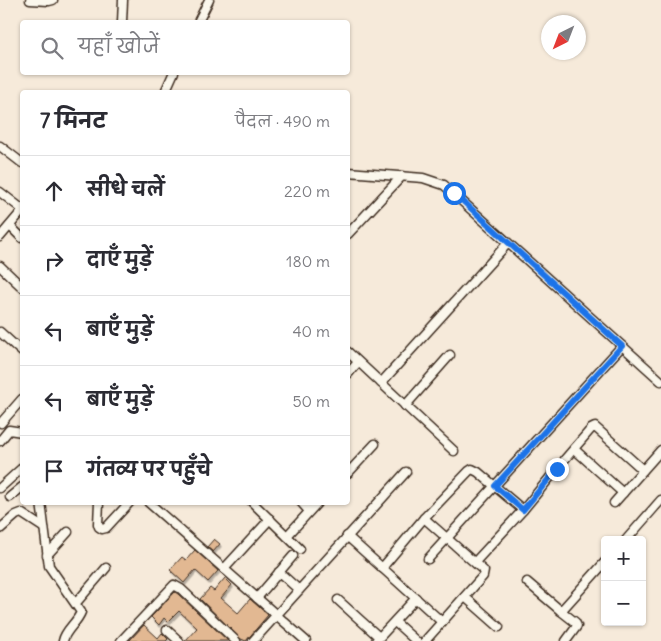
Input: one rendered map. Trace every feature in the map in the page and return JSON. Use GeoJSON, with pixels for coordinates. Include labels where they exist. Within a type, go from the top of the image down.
{"type":"FeatureCollection","features":[{"type":"Feature","properties":{"kind":"street"},"geometry":{"type":"LineString","coordinates":[[30,0],[49,2],[53,0]]}},
{"type":"Feature","properties":{"kind":"street"},"geometry":{"type":"LineString","coordinates":[[122,20],[123,0]]}},
{"type":"Feature","properties":{"kind":"street"},"geometry":{"type":"LineString","coordinates":[[199,20],[209,0]]}},
{"type":"Feature","properties":{"kind":"street"},"geometry":{"type":"LineString","coordinates":[[167,90],[173,75]]}},
{"type":"Feature","properties":{"kind":"street"},"geometry":{"type":"LineString","coordinates":[[0,146],[20,161]]}},
{"type":"Feature","properties":{"kind":"street"},"geometry":{"type":"LineString","coordinates":[[350,172],[423,178],[444,185],[661,382]]}},
{"type":"Feature","properties":{"kind":"street"},"geometry":{"type":"LineString","coordinates":[[350,232],[402,176]]}},
{"type":"Feature","properties":{"kind":"street"},"geometry":{"type":"LineString","coordinates":[[0,192],[20,208]]}},
{"type":"Feature","properties":{"kind":"street"},"geometry":{"type":"LineString","coordinates":[[0,237],[20,213]]}},
{"type":"Feature","properties":{"kind":"street"},"geometry":{"type":"LineString","coordinates":[[10,226],[20,236]]}},
{"type":"Feature","properties":{"kind":"street"},"geometry":{"type":"LineString","coordinates":[[381,383],[508,243]]}},
{"type":"Feature","properties":{"kind":"street"},"geometry":{"type":"LineString","coordinates":[[0,266],[20,285]]}},
{"type":"Feature","properties":{"kind":"street"},"geometry":{"type":"LineString","coordinates":[[0,332],[20,350]]}},
{"type":"Feature","properties":{"kind":"street"},"geometry":{"type":"LineString","coordinates":[[428,559],[446,537],[622,346]]}},
{"type":"Feature","properties":{"kind":"street"},"geometry":{"type":"LineString","coordinates":[[350,354],[454,450]]}},
{"type":"Feature","properties":{"kind":"street"},"geometry":{"type":"LineString","coordinates":[[405,406],[450,355]]}},
{"type":"Feature","properties":{"kind":"street"},"geometry":{"type":"LineString","coordinates":[[350,372],[358,362]]}},
{"type":"Feature","properties":{"kind":"street"},"geometry":{"type":"LineString","coordinates":[[20,402],[1,423],[9,430],[20,432]]}},
{"type":"Feature","properties":{"kind":"street"},"geometry":{"type":"LineString","coordinates":[[16,407],[20,411]]}},
{"type":"Feature","properties":{"kind":"street"},"geometry":{"type":"LineString","coordinates":[[565,459],[591,429],[595,427],[643,470]]}},
{"type":"Feature","properties":{"kind":"street"},"geometry":{"type":"LineString","coordinates":[[0,441],[9,430]]}},
{"type":"Feature","properties":{"kind":"street"},"geometry":{"type":"LineString","coordinates":[[350,471],[375,444]]}},
{"type":"Feature","properties":{"kind":"street"},"geometry":{"type":"LineString","coordinates":[[574,449],[623,493]]}},
{"type":"Feature","properties":{"kind":"street"},"geometry":{"type":"LineString","coordinates":[[614,503],[661,450]]}},
{"type":"Feature","properties":{"kind":"street"},"geometry":{"type":"LineString","coordinates":[[382,568],[424,518],[472,469],[523,510]]}},
{"type":"Feature","properties":{"kind":"street"},"geometry":{"type":"LineString","coordinates":[[475,562],[523,510],[557,469]]}},
{"type":"Feature","properties":{"kind":"street"},"geometry":{"type":"LineString","coordinates":[[0,488],[20,470]]}},
{"type":"Feature","properties":{"kind":"street"},"geometry":{"type":"LineString","coordinates":[[253,641],[406,472]]}},
{"type":"Feature","properties":{"kind":"street"},"geometry":{"type":"LineString","coordinates":[[10,498],[20,489]]}},
{"type":"Feature","properties":{"kind":"street"},"geometry":{"type":"LineString","coordinates":[[630,536],[661,500]]}},
{"type":"Feature","properties":{"kind":"street"},"geometry":{"type":"LineString","coordinates":[[41,505],[51,570],[81,612],[64,636],[63,641]]}},
{"type":"Feature","properties":{"kind":"street"},"geometry":{"type":"LineString","coordinates":[[99,505],[98,524],[102,530],[127,505]]}},
{"type":"Feature","properties":{"kind":"street"},"geometry":{"type":"LineString","coordinates":[[152,505],[306,641]]}},
{"type":"Feature","properties":{"kind":"street"},"geometry":{"type":"LineString","coordinates":[[255,505],[300,548]]}},
{"type":"Feature","properties":{"kind":"street"},"geometry":{"type":"LineString","coordinates":[[304,505],[309,511]]}},
{"type":"Feature","properties":{"kind":"street"},"geometry":{"type":"LineString","coordinates":[[287,536],[315,505]]}},
{"type":"Feature","properties":{"kind":"street"},"geometry":{"type":"LineString","coordinates":[[0,529],[21,513],[44,528]]}},
{"type":"Feature","properties":{"kind":"street"},"geometry":{"type":"LineString","coordinates":[[424,518],[484,571],[484,574],[465,597],[425,641]]}},
{"type":"Feature","properties":{"kind":"street"},"geometry":{"type":"LineString","coordinates":[[224,569],[270,519]]}},
{"type":"Feature","properties":{"kind":"street"},"geometry":{"type":"LineString","coordinates":[[48,555],[68,532]]}},
{"type":"Feature","properties":{"kind":"street"},"geometry":{"type":"LineString","coordinates":[[347,536],[442,622]]}},
{"type":"Feature","properties":{"kind":"street"},"geometry":{"type":"LineString","coordinates":[[257,598],[293,556]]}},
{"type":"Feature","properties":{"kind":"street"},"geometry":{"type":"LineString","coordinates":[[560,611],[601,566]]}},
{"type":"Feature","properties":{"kind":"street"},"geometry":{"type":"LineString","coordinates":[[76,604],[106,568]]}},
{"type":"Feature","properties":{"kind":"street"},"geometry":{"type":"LineString","coordinates":[[279,572],[299,590]]}},
{"type":"Feature","properties":{"kind":"street"},"geometry":{"type":"LineString","coordinates":[[527,582],[575,622],[577,626],[566,641]]}},
{"type":"Feature","properties":{"kind":"street"},"geometry":{"type":"LineString","coordinates":[[121,641],[174,585],[181,589],[236,641]]}},
{"type":"Feature","properties":{"kind":"street"},"geometry":{"type":"LineString","coordinates":[[465,597],[499,627]]}},
{"type":"Feature","properties":{"kind":"street"},"geometry":{"type":"LineString","coordinates":[[338,600],[378,639],[416,598]]}},
{"type":"Feature","properties":{"kind":"street"},"geometry":{"type":"LineString","coordinates":[[394,622],[416,641]]}},
{"type":"Feature","properties":{"kind":"street"},"geometry":{"type":"LineString","coordinates":[[167,630],[179,641]]}},
{"type":"Feature","properties":{"kind":"building"},"geometry":{"type":"Polygon","coordinates":[[[214,539],[220,544],[213,552],[207,547],[214,539]]]}},
{"type":"Feature","properties":{"kind":"building"},"geometry":{"type":"Polygon","coordinates":[[[195,550],[218,571],[208,582],[195,570],[184,583],[170,570],[182,557],[186,560],[195,550]]]}},
{"type":"Feature","properties":{"kind":"building"},"geometry":{"type":"Polygon","coordinates":[[[225,578],[232,585],[221,598],[238,613],[250,599],[268,615],[246,641],[241,639],[200,599],[210,588],[214,591],[225,578]]]}},
{"type":"Feature","properties":{"kind":"building"},"geometry":{"type":"Polygon","coordinates":[[[175,592],[228,641],[185,641],[197,628],[179,611],[168,622],[164,618],[159,625],[151,617],[175,592]]]}},
{"type":"Feature","properties":{"kind":"building"},"geometry":{"type":"Polygon","coordinates":[[[144,625],[158,638],[162,633],[168,639],[166,641],[129,641],[144,625]]]}},
{"type":"Feature","properties":{"kind":"route"},"geometry":{"type":"LineString","coordinates":[[454,193],[622,346],[495,486],[523,510],[557,469]]}}]}
